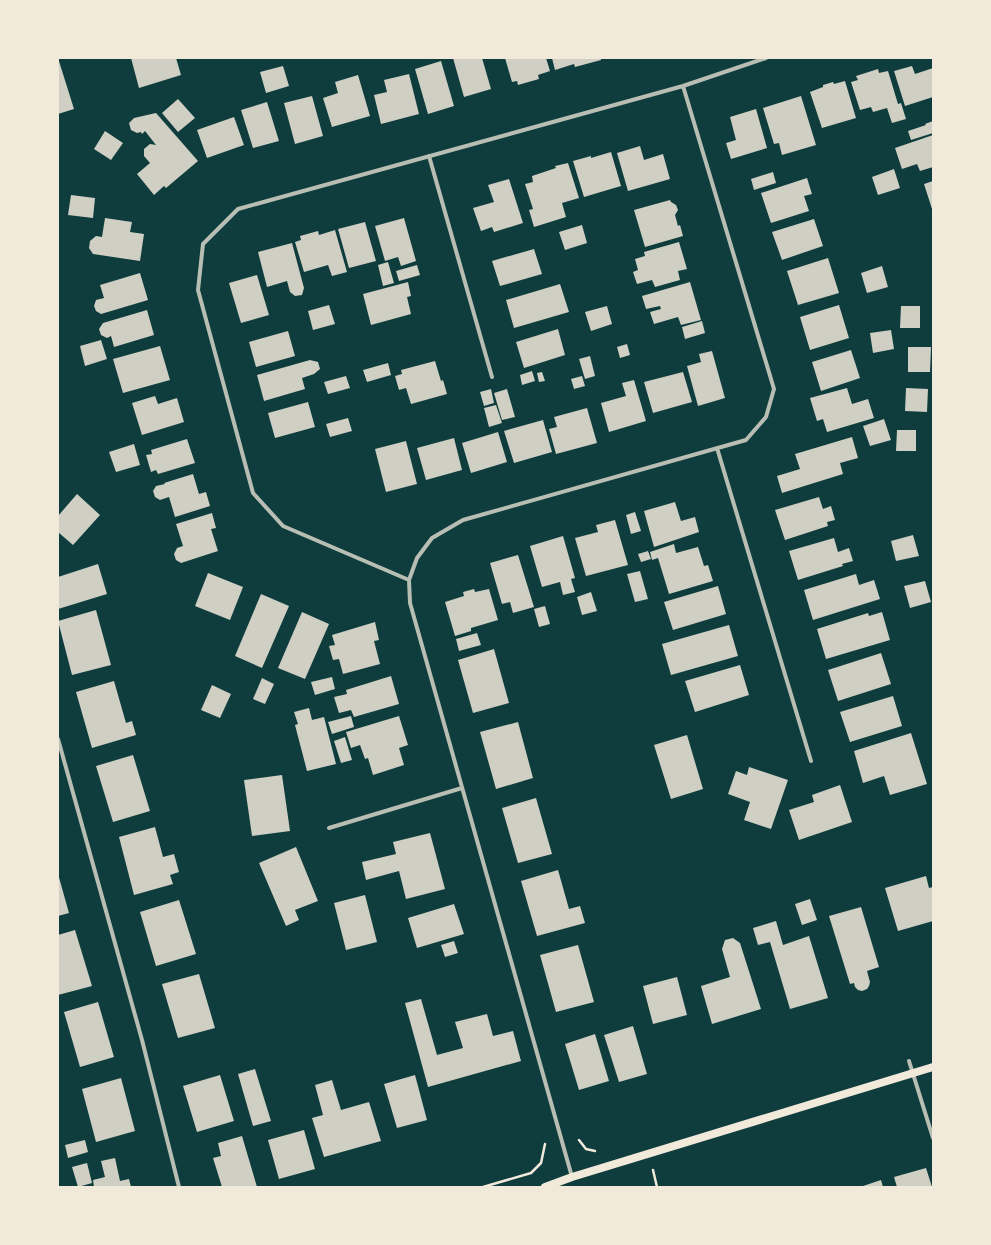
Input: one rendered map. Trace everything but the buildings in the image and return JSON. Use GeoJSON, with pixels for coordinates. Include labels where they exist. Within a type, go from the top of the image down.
{"type":"FeatureCollection","features":[{"type":"Feature","properties":{"kind":"main road"},"geometry":{"type":"LineString","coordinates":[[545,1187],[572,1177],[933,1067]]}},
{"type":"Feature","properties":{"kind":"street"},"geometry":{"type":"LineString","coordinates":[[408,580],[283,526],[253,493],[198,290],[203,244],[238,209],[683,86],[766,58]]}},
{"type":"Feature","properties":{"kind":"street"},"geometry":{"type":"LineString","coordinates":[[572,1177],[410,603],[408,580],[417,558],[432,538],[463,520],[746,440],[766,417],[774,389],[683,86]]}},
{"type":"Feature","properties":{"kind":"street"},"geometry":{"type":"LineString","coordinates":[[429,156],[492,377]]}},
{"type":"Feature","properties":{"kind":"street"},"geometry":{"type":"LineString","coordinates":[[717,448],[812,761]]}},
{"type":"Feature","properties":{"kind":"street"},"geometry":{"type":"LineString","coordinates":[[58,739],[142,1040],[179,1187]]}},
{"type":"Feature","properties":{"kind":"street"},"geometry":{"type":"LineString","coordinates":[[329,828],[462,788]]}},
{"type":"Feature","properties":{"kind":"street"},"geometry":{"type":"LineString","coordinates":[[909,1061],[933,1138]]}}]}
